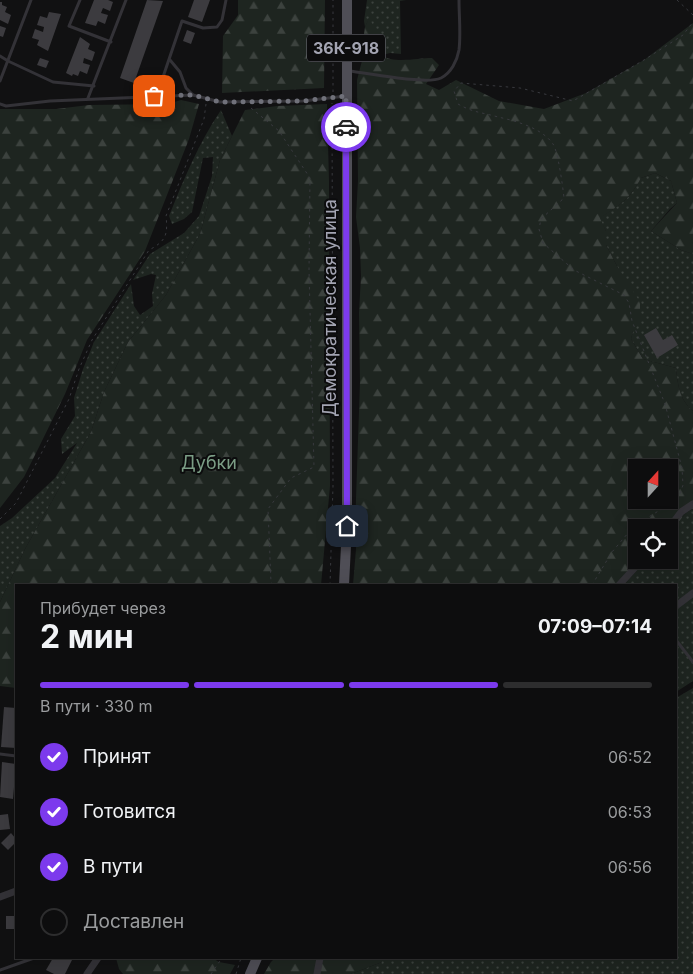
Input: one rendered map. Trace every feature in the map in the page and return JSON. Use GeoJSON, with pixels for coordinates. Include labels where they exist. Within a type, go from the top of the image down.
{"type":"FeatureCollection","features":[{"type":"Feature","properties":{"kind":"main road","name":"Демократическая улица"},"geometry":{"type":"LineString","coordinates":[[344,584],[347,526],[346,0]]}},
{"type":"Feature","properties":{"kind":"main road"},"geometry":{"type":"LineString","coordinates":[[250,974],[257,959]]}},
{"type":"Feature","properties":{"kind":"street"},"geometry":{"type":"LineString","coordinates":[[676,519],[681,512],[693,504]]}},
{"type":"Feature","properties":{"kind":"street"},"geometry":{"type":"LineString","coordinates":[[620,584],[634,569]]}},
{"type":"Feature","properties":{"kind":"street"},"geometry":{"type":"LineString","coordinates":[[677,605],[693,593]]}},
{"type":"Feature","properties":{"kind":"street"},"geometry":{"type":"LineString","coordinates":[[0,897],[15,891]]}},
{"type":"Feature","properties":{"kind":"street"},"geometry":{"type":"LineString","coordinates":[[87,974],[97,959]]}},
{"type":"Feature","properties":{"kind":"street"},"geometry":{"type":"LineString","coordinates":[[317,974],[320,959]]}},
{"type":"Feature","properties":{"kind":"lane"},"geometry":{"type":"LineString","coordinates":[[0,81],[31,0]]}},
{"type":"Feature","properties":{"kind":"lane"},"geometry":{"type":"LineString","coordinates":[[80,0],[69,26],[110,42]]}},
{"type":"Feature","properties":{"kind":"lane"},"geometry":{"type":"LineString","coordinates":[[88,98],[126,0]]}},
{"type":"Feature","properties":{"kind":"lane"},"geometry":{"type":"LineString","coordinates":[[163,77],[182,21],[203,28],[217,28],[222,20],[226,0]]}},
{"type":"Feature","properties":{"kind":"lane"},"geometry":{"type":"LineString","coordinates":[[346,70],[392,77],[439,79],[449,72],[459,51],[459,0]]}},
{"type":"Feature","properties":{"kind":"lane"},"geometry":{"type":"LineString","coordinates":[[0,56],[53,82],[94,86]]}},
{"type":"Feature","properties":{"kind":"lane"},"geometry":{"type":"LineString","coordinates":[[169,59],[180,72],[186,88],[193,95]]}},
{"type":"Feature","properties":{"kind":"lane"},"geometry":{"type":"LineString","coordinates":[[0,104],[6,106],[88,98],[193,95],[220,102],[303,101],[346,96]]}},
{"type":"Feature","properties":{"kind":"lane"},"geometry":{"type":"LineString","coordinates":[[677,641],[693,662]]}},
{"type":"Feature","properties":{"kind":"lane"},"geometry":{"type":"LineString","coordinates":[[0,754],[15,756]]}},
{"type":"Feature","properties":{"kind":"lane"},"geometry":{"type":"LineString","coordinates":[[0,970],[32,959]]}},
{"type":"Feature","properties":{"kind":"path"},"geometry":{"type":"LineString","coordinates":[[330,584],[333,486],[333,0]]}},
{"type":"Feature","properties":{"kind":"path"},"geometry":{"type":"LineString","coordinates":[[677,0],[693,15]]}},
{"type":"Feature","properties":{"kind":"path"},"geometry":{"type":"LineString","coordinates":[[593,584],[612,552],[634,526],[678,499],[683,485],[682,468],[665,404],[632,321],[629,303],[624,295],[574,270],[544,243],[539,229],[541,219],[564,198],[563,183],[554,145],[539,132],[514,120],[472,112],[458,104],[454,91],[461,83],[471,83],[520,88],[573,101],[683,35],[693,22]]}},
{"type":"Feature","properties":{"kind":"path"},"geometry":{"type":"LineString","coordinates":[[0,519],[16,502],[61,417],[92,340],[149,250],[161,243],[167,231],[166,216],[204,119],[207,99]]}},
{"type":"Feature","properties":{"kind":"path"},"geometry":{"type":"LineString","coordinates":[[242,102],[279,131],[310,178],[309,270],[314,467],[291,478],[268,509],[271,583],[274,584]]}},
{"type":"Feature","properties":{"kind":"path"},"geometry":{"type":"LineString","coordinates":[[211,974],[221,959]]}},
{"type":"Feature","properties":{"kind":"path"},"geometry":{"type":"LineString","coordinates":[[236,974],[241,959]]}},
{"type":"Feature","properties":{"kind":"green space"},"geometry":{"type":"Polygon","coordinates":[[[238,0],[325,0],[324,88],[222,93],[223,36],[238,15],[238,0]]]}},
{"type":"Feature","properties":{"kind":"green space"},"geometry":{"type":"Polygon","coordinates":[[[367,0],[406,0],[400,1],[401,54],[390,53],[382,55],[369,19],[365,27],[367,0]]]}},
{"type":"Feature","properties":{"kind":"green space"},"geometry":{"type":"Polygon","coordinates":[[[369,18],[374,27],[382,55],[386,58],[406,60],[432,58],[439,65],[426,84],[439,90],[456,80],[499,101],[544,109],[586,93],[644,60],[693,23],[693,254],[681,250],[651,231],[677,203],[671,181],[655,173],[641,178],[624,201],[600,218],[606,231],[606,245],[640,302],[640,323],[633,331],[631,339],[643,359],[676,368],[682,397],[693,411],[693,509],[687,512],[678,522],[678,519],[628,519],[628,569],[638,569],[625,584],[353,584],[356,549],[361,276],[356,217],[358,181],[357,80],[364,53],[365,27],[369,18]]]}},
{"type":"Feature","properties":{"kind":"green space"},"geometry":{"type":"Polygon","coordinates":[[[181,100],[199,104],[189,139],[145,251],[87,340],[65,394],[24,477],[0,508],[0,109],[56,109],[89,105],[168,104],[181,100]]]}},
{"type":"Feature","properties":{"kind":"green space","name":"Дубки"},"geometry":{"type":"Polygon","coordinates":[[[327,104],[330,486],[321,584],[15,584],[15,688],[0,686],[0,602],[25,549],[91,432],[104,392],[128,342],[166,295],[200,234],[220,160],[245,110],[277,106],[327,104]]]}},
{"type":"Feature","properties":{"kind":"green space"},"geometry":{"type":"Polygon","coordinates":[[[221,110],[232,136],[220,160],[200,234],[166,295],[128,342],[104,392],[91,432],[25,549],[0,602],[0,526],[12,518],[55,478],[77,443],[62,454],[61,439],[75,416],[74,398],[83,369],[94,342],[131,284],[134,306],[140,315],[153,306],[152,294],[156,275],[151,274],[133,280],[150,254],[184,233],[199,216],[212,176],[213,157],[203,158],[192,212],[184,219],[172,224],[169,216],[198,149],[221,110]]]}},
{"type":"Feature","properties":{"kind":"green space"},"geometry":{"type":"Polygon","coordinates":[[[655,173],[671,181],[677,203],[651,231],[681,250],[693,254],[693,411],[682,397],[676,368],[643,359],[631,339],[633,331],[618,268],[606,245],[606,231],[599,218],[623,201],[632,192],[641,178],[655,173]]]}},
{"type":"Feature","properties":{"kind":"green space"},"geometry":{"type":"Polygon","coordinates":[[[693,509],[693,681],[677,691],[677,584],[625,584],[638,569],[678,569],[678,522],[687,512],[693,509]]]}},
{"type":"Feature","properties":{"kind":"green space"},"geometry":{"type":"Polygon","coordinates":[[[693,688],[693,974],[351,974],[382,962],[382,959],[677,959],[677,697],[693,688]]]}},
{"type":"Feature","properties":{"kind":"green space"},"geometry":{"type":"Polygon","coordinates":[[[116,959],[214,959],[235,965],[230,974],[123,974],[119,969],[116,959]]]}},
{"type":"Feature","properties":{"kind":"green space"},"geometry":{"type":"Polygon","coordinates":[[[274,959],[382,959],[382,962],[351,974],[264,974],[274,959]]]}},
{"type":"Feature","properties":{"kind":"building"},"geometry":{"type":"Polygon","coordinates":[[[94,0],[113,2],[110,11],[103,8],[101,13],[108,15],[105,24],[98,21],[96,26],[85,23],[94,0]]]}},
{"type":"Feature","properties":{"kind":"building"},"geometry":{"type":"Polygon","coordinates":[[[147,0],[163,1],[134,83],[120,78],[147,0]]]}},
{"type":"Feature","properties":{"kind":"building"},"geometry":{"type":"Polygon","coordinates":[[[194,0],[210,0],[202,22],[188,17],[194,0]]]}},
{"type":"Feature","properties":{"kind":"building"},"geometry":{"type":"Polygon","coordinates":[[[0,2],[7,7],[5,12],[11,15],[8,24],[0,20],[0,2]]]}},
{"type":"Feature","properties":{"kind":"building"},"geometry":{"type":"Polygon","coordinates":[[[49,12],[61,14],[48,51],[37,45],[39,40],[32,38],[35,29],[43,32],[44,27],[37,25],[40,16],[47,18],[49,12]]]}},
{"type":"Feature","properties":{"kind":"building"},"geometry":{"type":"Polygon","coordinates":[[[0,26],[6,28],[3,37],[0,36],[0,26]]]}},
{"type":"Feature","properties":{"kind":"building"},"geometry":{"type":"Polygon","coordinates":[[[187,30],[195,33],[191,44],[183,41],[187,30]]]}},
{"type":"Feature","properties":{"kind":"building"},"geometry":{"type":"Polygon","coordinates":[[[80,37],[90,44],[88,49],[95,52],[92,61],[84,58],[83,63],[90,65],[87,74],[80,71],[78,76],[73,74],[72,76],[66,73],[80,37]]]}},
{"type":"Feature","properties":{"kind":"building"},"geometry":{"type":"Polygon","coordinates":[[[40,58],[49,61],[46,68],[37,65],[40,58]]]}},
{"type":"Feature","properties":{"kind":"building"},"geometry":{"type":"Polygon","coordinates":[[[656,328],[663,340],[672,335],[678,345],[657,358],[644,335],[656,328]]]}},
{"type":"Feature","properties":{"kind":"building"},"geometry":{"type":"Polygon","coordinates":[[[4,707],[15,708],[15,748],[1,747],[4,707]]]}},
{"type":"Feature","properties":{"kind":"building"},"geometry":{"type":"Polygon","coordinates":[[[2,762],[15,764],[13,799],[0,797],[2,762]]]}},
{"type":"Feature","properties":{"kind":"building"},"geometry":{"type":"Polygon","coordinates":[[[8,814],[10,829],[0,830],[0,815],[8,814]]]}},
{"type":"Feature","properties":{"kind":"building"},"geometry":{"type":"Polygon","coordinates":[[[11,833],[15,838],[15,843],[8,850],[1,843],[11,833]]]}},
{"type":"Feature","properties":{"kind":"building"},"geometry":{"type":"Polygon","coordinates":[[[6,916],[15,916],[15,929],[6,929],[6,916]]]}},
{"type":"Feature","properties":{"kind":"building"},"geometry":{"type":"Polygon","coordinates":[[[52,959],[72,960],[65,974],[54,974],[46,970],[52,959]]]}},
{"type":"Feature","properties":{"kind":"way so far"},"geometry":{"type":"LineString","coordinates":[[154,96],[193,95],[220,102],[303,101],[346,96],[346,127]]}},
{"type":"Feature","properties":{"kind":"route"},"geometry":{"type":"LineString","coordinates":[[346,127],[347,526]]}}]}
